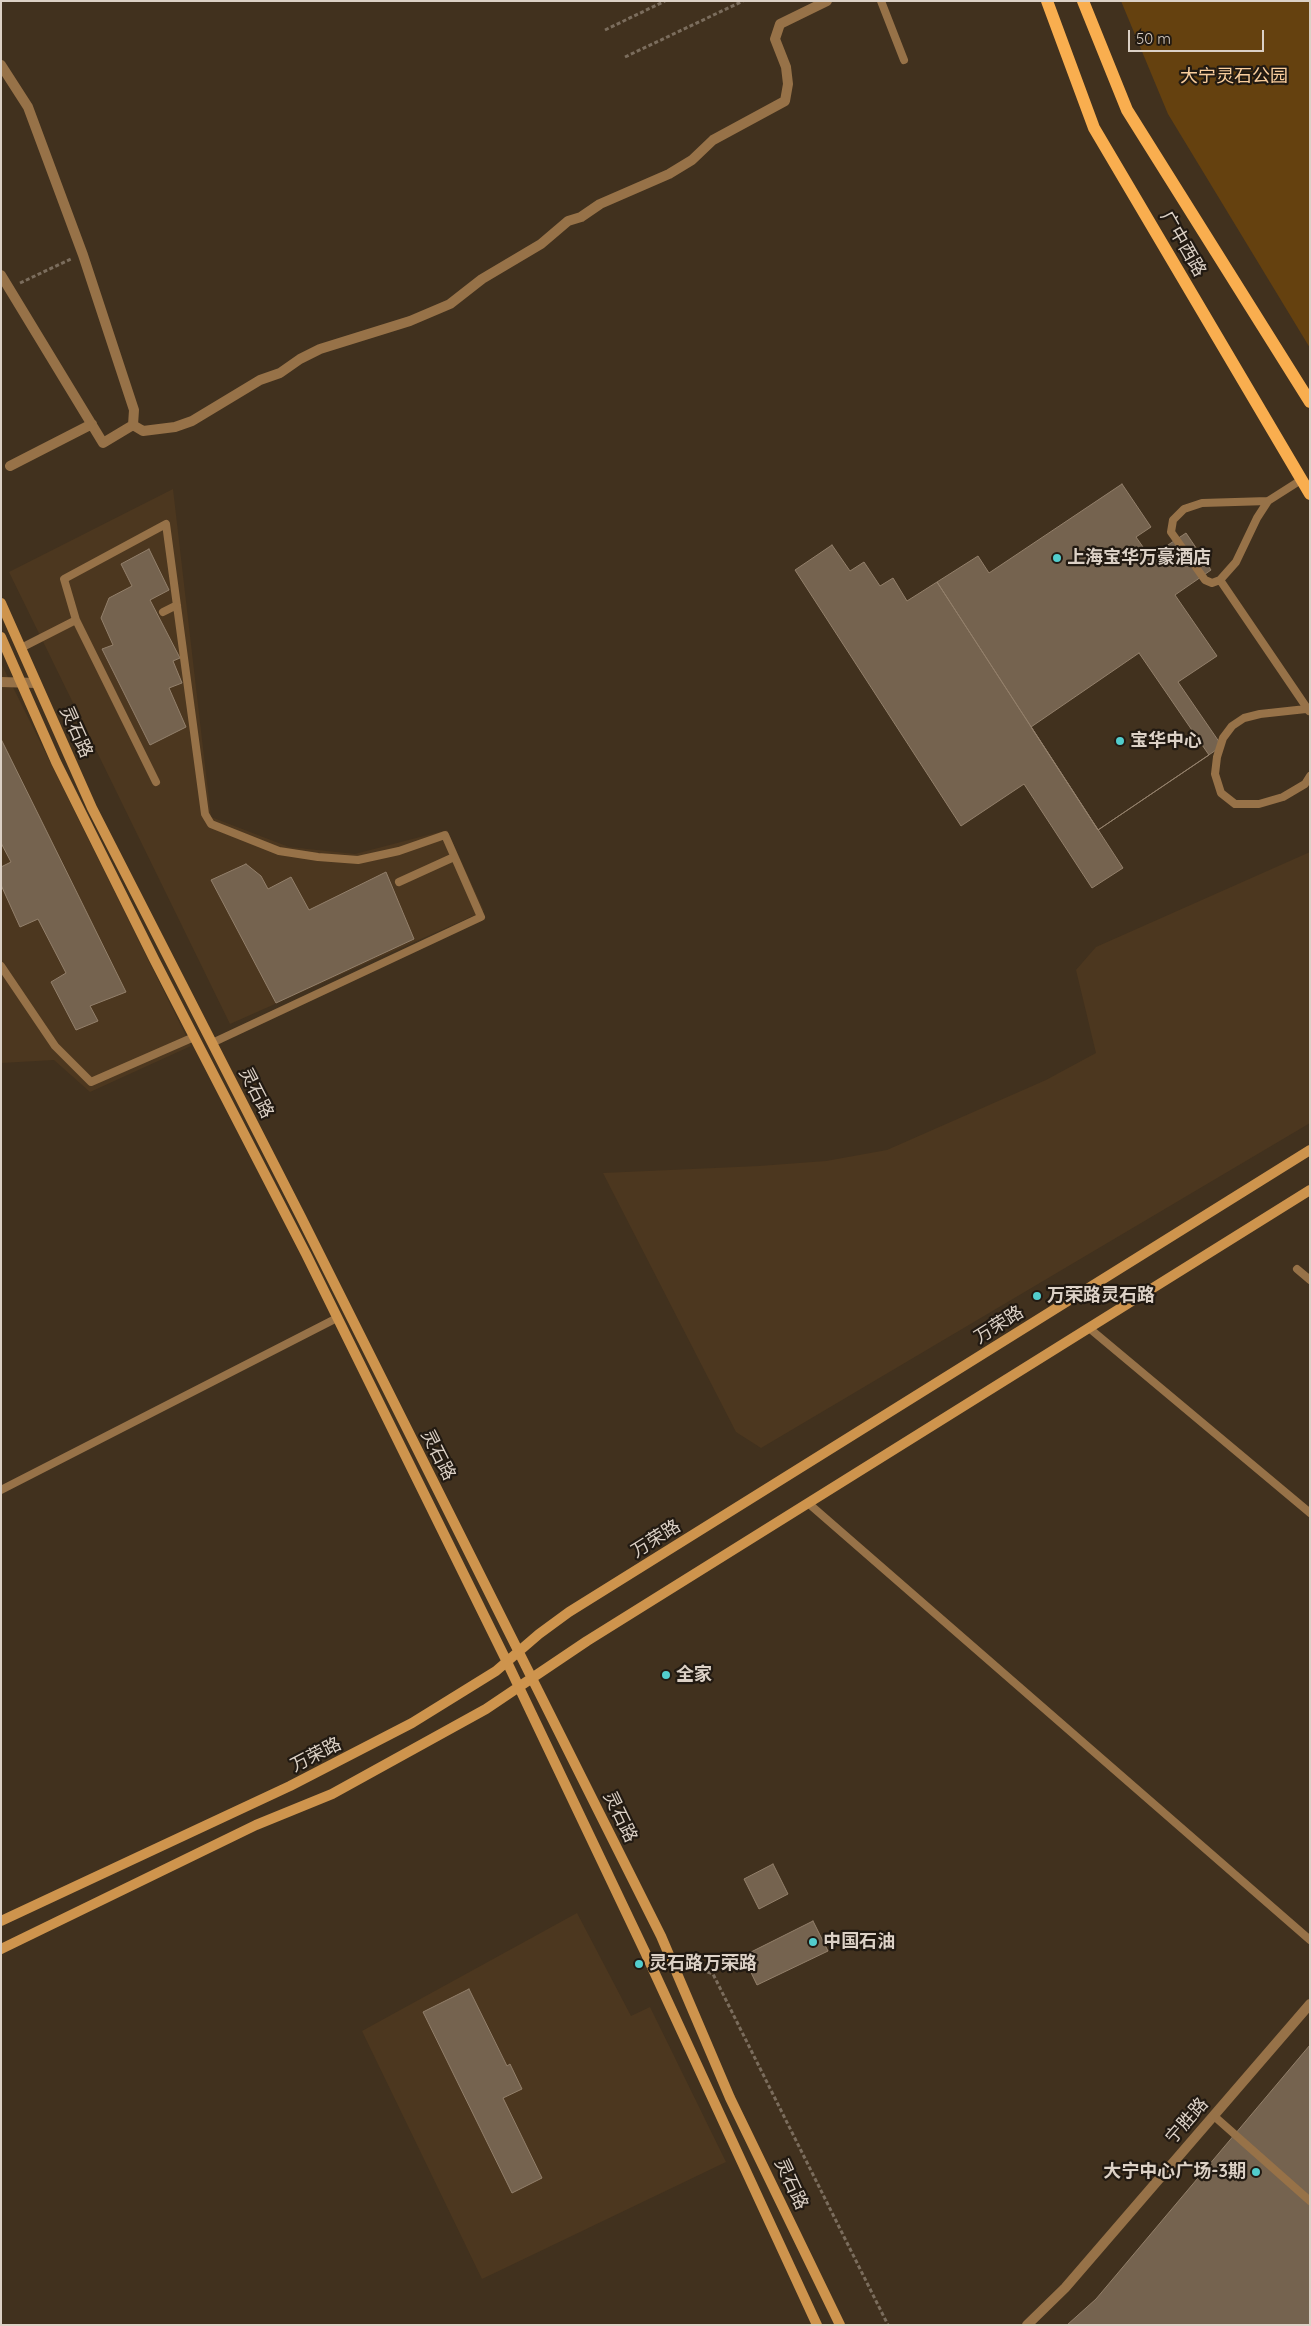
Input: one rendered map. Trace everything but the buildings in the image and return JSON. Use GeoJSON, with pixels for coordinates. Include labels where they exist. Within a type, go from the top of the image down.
{"type":"FeatureCollection","features":[{"type":"Feature","properties":{"kind":"main road","name":"广中西路"},"geometry":{"type":"LineString","coordinates":[[1048,1],[1094,128],[1310,494]]}},
{"type":"Feature","properties":{"kind":"main road","name":"广中西路"},"geometry":{"type":"LineString","coordinates":[[1083,1],[1127,110],[1310,402]]}},
{"type":"Feature","properties":{"kind":"main road","name":"灵石路"},"geometry":{"type":"LineString","coordinates":[[1,603],[92,808],[519,1650],[672,1961],[730,2098],[840,2325]]}},
{"type":"Feature","properties":{"kind":"main road","name":"灵石路"},"geometry":{"type":"LineString","coordinates":[[1,637],[56,762],[337,1318],[507,1662],[645,1952],[817,2325]]}},
{"type":"Feature","properties":{"kind":"main road","name":"万荣路"},"geometry":{"type":"LineString","coordinates":[[1,1921],[352,1755],[474,1686],[569,1612],[1310,1150]]}},
{"type":"Feature","properties":{"kind":"main road"},"geometry":{"type":"LineString","coordinates":[[1,1949],[256,1825],[332,1794],[424,1745],[519,1688],[587,1642],[1310,1190]]}},
{"type":"Feature","properties":{"kind":"street"},"geometry":{"type":"LineString","coordinates":[[133,425],[143,432],[175,427],[192,421],[260,380],[280,373],[300,359],[320,349],[410,321],[450,304],[482,279],[541,244],[568,221],[581,217],[600,204],[669,174],[692,160],[713,140],[785,101],[788,84],[786,67],[775,39],[780,24],[827,1]]}},
{"type":"Feature","properties":{"kind":"street"},"geometry":{"type":"LineString","coordinates":[[1,64],[28,107],[83,255],[134,410],[133,425]]}},
{"type":"Feature","properties":{"kind":"street"},"geometry":{"type":"LineString","coordinates":[[1,275],[103,443],[133,425]]}},
{"type":"Feature","properties":{"kind":"street"},"geometry":{"type":"LineString","coordinates":[[10,466],[92,424]]}},
{"type":"Feature","properties":{"kind":"street"},"geometry":{"type":"LineString","coordinates":[[1,682],[21,681],[36,683]]}},
{"type":"Feature","properties":{"kind":"street","name":"宁胜路"},"geometry":{"type":"LineString","coordinates":[[1027,2325],[1065,2288],[1310,2004]]}},
{"type":"Feature","properties":{"kind":"lane"},"geometry":{"type":"LineString","coordinates":[[881,1],[904,60]]}},
{"type":"Feature","properties":{"kind":"lane"},"geometry":{"type":"LineString","coordinates":[[1268,501],[1202,504],[1184,509],[1173,520],[1171,532],[1205,580],[1212,583],[1220,580],[1236,562],[1257,518],[1268,501],[1301,480]]}},
{"type":"Feature","properties":{"kind":"lane"},"geometry":{"type":"LineString","coordinates":[[156,782],[76,620],[64,579],[166,524],[205,814],[211,824],[279,851],[318,857],[358,860],[398,851],[445,835],[481,917],[212,1043]]}},
{"type":"Feature","properties":{"kind":"lane"},"geometry":{"type":"LineString","coordinates":[[1220,580],[1308,710],[1260,714],[1244,718],[1232,726],[1223,738],[1217,757],[1215,774],[1221,793],[1235,804],[1259,804],[1283,797],[1305,784],[1310,776]]}},
{"type":"Feature","properties":{"kind":"lane"},"geometry":{"type":"LineString","coordinates":[[163,612],[177,605]]}},
{"type":"Feature","properties":{"kind":"lane"},"geometry":{"type":"LineString","coordinates":[[21,648],[76,620]]}},
{"type":"Feature","properties":{"kind":"lane"},"geometry":{"type":"LineString","coordinates":[[399,882],[454,857]]}},
{"type":"Feature","properties":{"kind":"lane"},"geometry":{"type":"LineString","coordinates":[[1,966],[55,1046],[91,1082],[194,1037]]}},
{"type":"Feature","properties":{"kind":"lane"},"geometry":{"type":"LineString","coordinates":[[1297,1269],[1310,1280]]}},
{"type":"Feature","properties":{"kind":"lane"},"geometry":{"type":"LineString","coordinates":[[1,1490],[337,1318]]}},
{"type":"Feature","properties":{"kind":"lane"},"geometry":{"type":"LineString","coordinates":[[1089,1328],[1310,1513]]}},
{"type":"Feature","properties":{"kind":"lane"},"geometry":{"type":"LineString","coordinates":[[808,1503],[1310,1940]]}},
{"type":"Feature","properties":{"kind":"lane"},"geometry":{"type":"LineString","coordinates":[[1214,2116],[1310,2201]]}},
{"type":"Feature","properties":{"kind":"path"},"geometry":{"type":"LineString","coordinates":[[605,30],[665,1]]}},
{"type":"Feature","properties":{"kind":"path"},"geometry":{"type":"LineString","coordinates":[[625,57],[743,1]]}},
{"type":"Feature","properties":{"kind":"path"},"geometry":{"type":"LineString","coordinates":[[7,286],[23,283],[35,275],[83,255]]}},
{"type":"Feature","properties":{"kind":"path"},"geometry":{"type":"LineString","coordinates":[[672,1961],[713,1974],[888,2325]]}},
{"type":"Feature","properties":{"kind":"shaded area"},"geometry":{"type":"Polygon","coordinates":[[[173,489],[211,817],[289,847],[355,854],[447,830],[484,911],[230,1024],[9,572],[173,489]]]}},
{"type":"Feature","properties":{"kind":"shaded area"},"geometry":{"type":"Polygon","coordinates":[[[1,663],[191,1046],[90,1092],[54,1060],[1,1063],[1,663]]]}},
{"type":"Feature","properties":{"kind":"shaded area"},"geometry":{"type":"Polygon","coordinates":[[[1310,852],[1310,1123],[761,1448],[736,1432],[603,1173],[826,1161],[887,1150],[1046,1080],[1096,1053],[1076,970],[1096,947],[1310,852]]]}},
{"type":"Feature","properties":{"kind":"shaded area"},"geometry":{"type":"Polygon","coordinates":[[[577,1913],[631,2016],[650,2007],[726,2162],[482,2279],[362,2031],[577,1913]]]}},
{"type":"Feature","properties":{"kind":"green space","name":"大宁灵石公园"},"geometry":{"type":"Polygon","coordinates":[[[1121,1],[1310,1],[1310,348],[1168,114],[1121,1]]]}},
{"type":"Feature","properties":{"kind":"place","name":"上海宝华万豪酒店"},"geometry":{"type":"Point","coordinates":[1057,558]}},
{"type":"Feature","properties":{"kind":"place","name":"宝华中心"},"geometry":{"type":"Point","coordinates":[1120,741]}},
{"type":"Feature","properties":{"kind":"place","name":"万荣路灵石路"},"geometry":{"type":"Point","coordinates":[1037,1296]}},
{"type":"Feature","properties":{"kind":"place","name":"全家"},"geometry":{"type":"Point","coordinates":[666,1675]}},
{"type":"Feature","properties":{"kind":"place","name":"中国石油"},"geometry":{"type":"Point","coordinates":[813,1942]}},
{"type":"Feature","properties":{"kind":"place","name":"灵石路万荣路"},"geometry":{"type":"Point","coordinates":[639,1964]}},
{"type":"Feature","properties":{"kind":"place","name":"大宁中心广场-3期"},"geometry":{"type":"Point","coordinates":[1256,2172]}}]}
